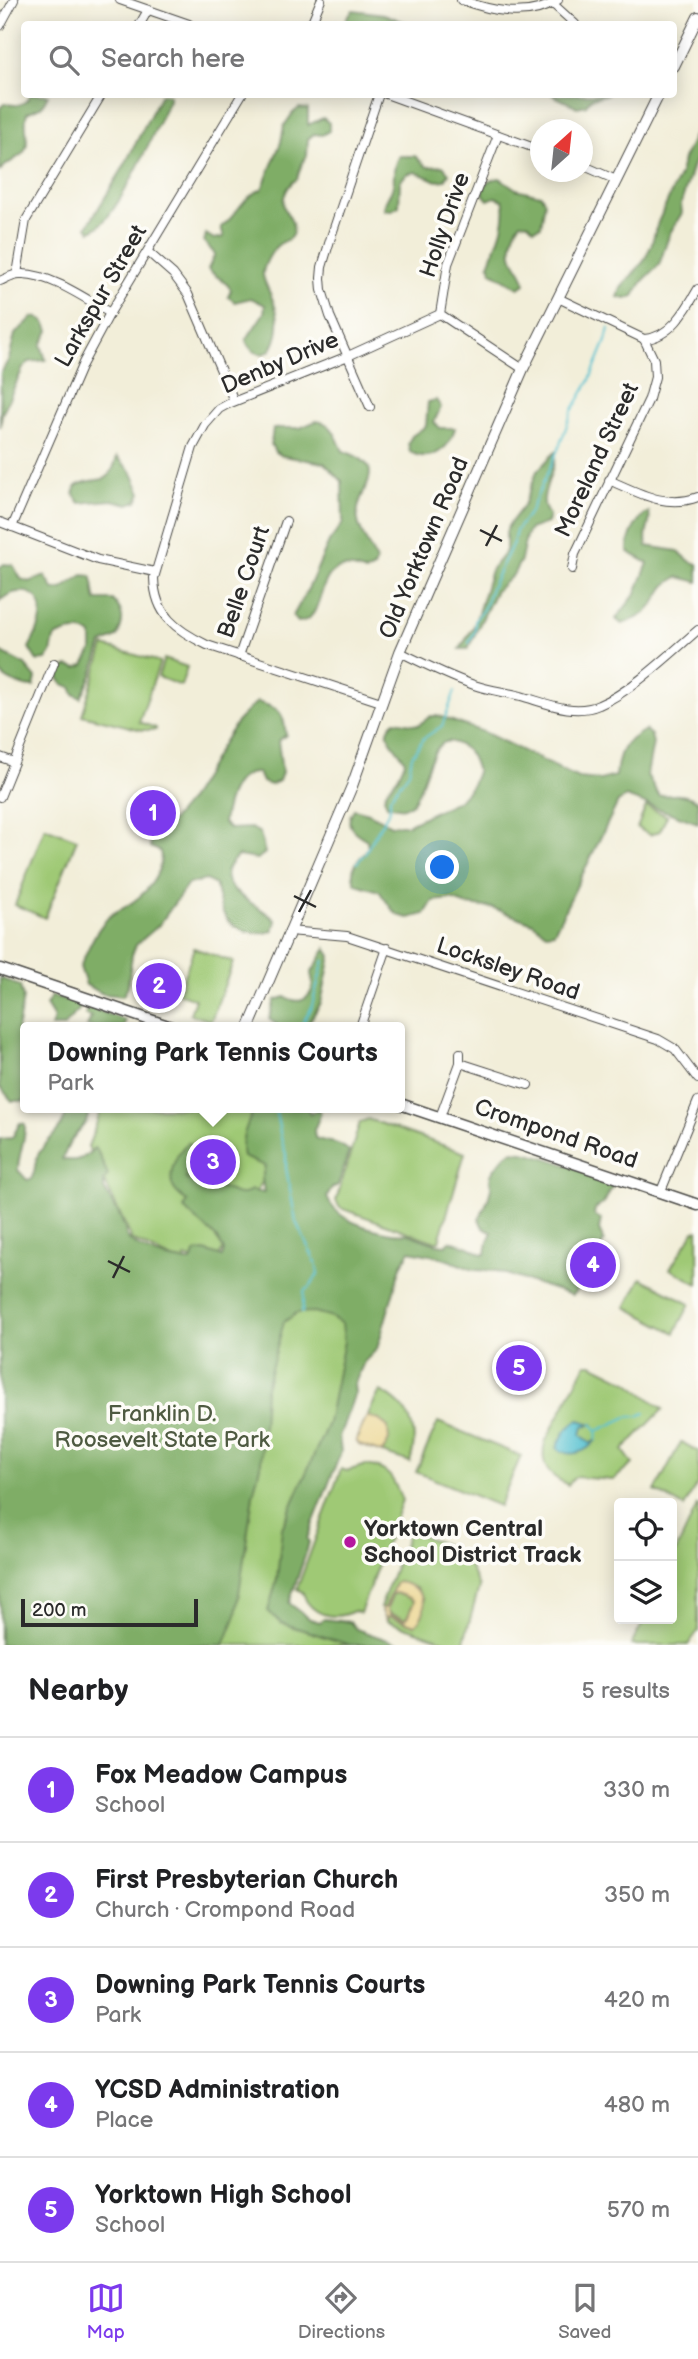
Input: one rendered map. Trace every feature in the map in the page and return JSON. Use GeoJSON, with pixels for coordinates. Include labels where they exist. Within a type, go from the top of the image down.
{"type":"FeatureCollection","features":[{"type":"Feature","properties":{"kind":"highway"},"geometry":{"type":"LineString","coordinates":[[0,969],[156,1022]]}},
{"type":"Feature","properties":{"kind":"highway","name":"Crompond Road"},"geometry":{"type":"LineString","coordinates":[[405,1106],[698,1205]]}},
{"type":"Feature","properties":{"kind":"main road"},"geometry":{"type":"LineString","coordinates":[[677,60],[698,17]]}},
{"type":"Feature","properties":{"kind":"main road","name":"Old Yorktown Road"},"geometry":{"type":"LineString","coordinates":[[251,1022],[349,793],[400,652],[523,369],[657,98]]}},
{"type":"Feature","properties":{"kind":"street"},"geometry":{"type":"LineString","coordinates":[[0,26],[14,0]]}},
{"type":"Feature","properties":{"kind":"street"},"geometry":{"type":"LineString","coordinates":[[120,0],[180,21]]}},
{"type":"Feature","properties":{"kind":"street"},"geometry":{"type":"LineString","coordinates":[[312,21],[321,0]]}},
{"type":"Feature","properties":{"kind":"street"},"geometry":{"type":"LineString","coordinates":[[461,0],[504,12],[538,10],[556,2],[572,21]]}},
{"type":"Feature","properties":{"kind":"street"},"geometry":{"type":"LineString","coordinates":[[142,21],[148,10]]}},
{"type":"Feature","properties":{"kind":"street"},"geometry":{"type":"LineString","coordinates":[[17,274],[26,220],[100,98]]}},
{"type":"Feature","properties":{"kind":"street","name":"Larkspur Street"},"geometry":{"type":"LineString","coordinates":[[12,527],[83,363],[110,313],[240,98]]}},
{"type":"Feature","properties":{"kind":"street"},"geometry":{"type":"LineString","coordinates":[[370,407],[330,316],[322,290],[322,267],[378,98]]}},
{"type":"Feature","properties":{"kind":"street"},"geometry":{"type":"LineString","coordinates":[[397,98],[530,146]]}},
{"type":"Feature","properties":{"kind":"street","name":"Holly Drive"},"geometry":{"type":"LineString","coordinates":[[498,135],[448,264],[440,314],[523,369]]}},
{"type":"Feature","properties":{"kind":"street"},"geometry":{"type":"LineString","coordinates":[[593,170],[615,180]]}},
{"type":"Feature","properties":{"kind":"street"},"geometry":{"type":"LineString","coordinates":[[148,252],[173,274],[188,294],[234,401]]}},
{"type":"Feature","properties":{"kind":"street"},"geometry":{"type":"LineString","coordinates":[[0,281],[17,274],[30,274],[79,295],[110,313]]}},
{"type":"Feature","properties":{"kind":"street"},"geometry":{"type":"LineString","coordinates":[[558,298],[644,340],[661,336],[680,316],[698,289]]}},
{"type":"Feature","properties":{"kind":"street","name":"Denby Drive"},"geometry":{"type":"LineString","coordinates":[[155,572],[185,470],[199,435],[219,409],[348,356],[440,314]]}},
{"type":"Feature","properties":{"kind":"street","name":"Moreland Street"},"geometry":{"type":"LineString","coordinates":[[572,569],[575,554],[654,386],[654,360],[644,340]]}},
{"type":"Feature","properties":{"kind":"street"},"geometry":{"type":"LineString","coordinates":[[609,480],[668,502],[698,498]]}},
{"type":"Feature","properties":{"kind":"street","name":"Belle Court"},"geometry":{"type":"LineString","coordinates":[[239,656],[286,521]]}},
{"type":"Feature","properties":{"kind":"street"},"geometry":{"type":"LineString","coordinates":[[0,522],[98,560],[155,572],[156,598],[175,628],[207,645],[381,702]]}},
{"type":"Feature","properties":{"kind":"street"},"geometry":{"type":"LineString","coordinates":[[400,652],[443,674],[476,686],[585,710],[600,705],[645,675],[698,630]]}},
{"type":"Feature","properties":{"kind":"street"},"geometry":{"type":"LineString","coordinates":[[0,797],[54,663]]}},
{"type":"Feature","properties":{"kind":"street"},"geometry":{"type":"LineString","coordinates":[[0,757],[14,762]]}},
{"type":"Feature","properties":{"kind":"street","name":"Locksley Road"},"geometry":{"type":"LineString","coordinates":[[289,931],[332,933],[387,948],[658,1040],[674,1049],[698,1079]]}},
{"type":"Feature","properties":{"kind":"street"},"geometry":{"type":"LineString","coordinates":[[362,1022],[387,948]]}},
{"type":"Feature","properties":{"kind":"street"},"geometry":{"type":"LineString","coordinates":[[440,1117],[460,1063],[460,1053]]}},
{"type":"Feature","properties":{"kind":"street"},"geometry":{"type":"LineString","coordinates":[[460,1063],[528,1085]]}},
{"type":"Feature","properties":{"kind":"street"},"geometry":{"type":"LineString","coordinates":[[661,1191],[698,1101]]}},
{"type":"Feature","properties":{"kind":"green space"},"geometry":{"type":"Polygon","coordinates":[[[353,10],[384,14],[402,21],[346,21],[353,10]]]}},
{"type":"Feature","properties":{"kind":"green space"},"geometry":{"type":"Polygon","coordinates":[[[29,98],[46,98],[42,106],[27,113],[26,149],[0,171],[0,108],[5,103],[23,103],[29,98]]]}},
{"type":"Feature","properties":{"kind":"green space"},"geometry":{"type":"Polygon","coordinates":[[[159,98],[169,98],[123,194],[100,225],[90,231],[87,227],[123,168],[159,98]]]}},
{"type":"Feature","properties":{"kind":"green space"},"geometry":{"type":"Polygon","coordinates":[[[558,98],[591,98],[586,105],[577,107],[558,98]]]}},
{"type":"Feature","properties":{"kind":"green space"},"geometry":{"type":"Polygon","coordinates":[[[299,108],[308,109],[308,125],[323,118],[329,123],[329,131],[322,135],[314,134],[308,139],[307,156],[297,179],[285,195],[283,203],[292,222],[293,232],[289,239],[273,251],[263,274],[276,310],[278,331],[273,346],[262,354],[250,348],[246,340],[264,313],[265,305],[251,298],[235,302],[228,297],[231,290],[229,287],[208,269],[215,254],[204,242],[206,234],[214,239],[224,237],[221,227],[249,197],[262,189],[281,142],[284,126],[299,108]]]}},
{"type":"Feature","properties":{"kind":"green space"},"geometry":{"type":"Polygon","coordinates":[[[698,128],[698,157],[681,204],[682,213],[670,233],[659,265],[642,282],[634,296],[626,299],[618,297],[621,288],[644,261],[680,174],[683,159],[698,128]]]}},
{"type":"Feature","properties":{"kind":"green space"},"geometry":{"type":"Polygon","coordinates":[[[399,156],[415,156],[427,167],[443,166],[449,173],[445,180],[437,181],[415,172],[407,174],[400,181],[399,206],[384,210],[392,189],[395,164],[399,156]]]}},
{"type":"Feature","properties":{"kind":"green space"},"geometry":{"type":"Polygon","coordinates":[[[500,178],[516,189],[541,195],[545,202],[541,226],[534,229],[528,223],[521,222],[514,237],[512,254],[525,279],[525,284],[519,288],[492,272],[489,264],[501,232],[504,207],[503,200],[495,197],[488,200],[483,194],[488,183],[500,178]]]}},
{"type":"Feature","properties":{"kind":"green space"},"geometry":{"type":"Polygon","coordinates":[[[33,317],[43,321],[49,331],[41,345],[46,360],[29,362],[23,368],[2,414],[0,427],[1,373],[9,359],[15,334],[33,317]]]}},
{"type":"Feature","properties":{"kind":"green space"},"geometry":{"type":"Polygon","coordinates":[[[436,400],[441,407],[434,422],[440,428],[455,428],[444,448],[432,455],[417,455],[410,452],[408,443],[412,436],[426,426],[428,402],[436,400]]]}},
{"type":"Feature","properties":{"kind":"green space"},"geometry":{"type":"Polygon","coordinates":[[[316,421],[330,427],[343,451],[367,465],[370,473],[358,510],[358,521],[376,560],[374,568],[366,572],[348,567],[336,570],[328,577],[315,610],[309,618],[298,622],[293,616],[329,542],[343,523],[342,481],[324,463],[283,456],[275,452],[271,444],[273,428],[300,428],[316,421]]]}},
{"type":"Feature","properties":{"kind":"green space"},"geometry":{"type":"Polygon","coordinates":[[[555,452],[544,501],[549,515],[547,523],[530,529],[521,560],[513,575],[495,592],[468,649],[460,649],[474,626],[491,570],[506,551],[508,526],[524,505],[537,471],[555,452]]]}},
{"type":"Feature","properties":{"kind":"green space"},"geometry":{"type":"Polygon","coordinates":[[[117,457],[131,471],[141,493],[137,501],[129,504],[112,500],[80,503],[74,495],[76,486],[106,478],[117,457]]]}},
{"type":"Feature","properties":{"kind":"green space"},"geometry":{"type":"Polygon","coordinates":[[[649,512],[647,546],[678,551],[691,562],[698,564],[698,582],[678,577],[664,587],[646,612],[622,624],[616,619],[636,593],[648,563],[628,552],[629,541],[637,523],[649,512]]]}},
{"type":"Feature","properties":{"kind":"green space"},"geometry":{"type":"Polygon","coordinates":[[[4,564],[13,565],[21,579],[29,582],[45,576],[54,590],[62,589],[83,575],[91,576],[96,600],[113,600],[120,609],[122,622],[117,637],[102,644],[81,698],[59,678],[61,670],[68,666],[77,668],[84,665],[92,651],[92,635],[78,631],[58,636],[54,638],[51,653],[46,660],[37,661],[29,648],[41,619],[39,602],[30,593],[24,592],[11,594],[0,601],[0,567],[4,564]]]}},
{"type":"Feature","properties":{"kind":"green space"},"geometry":{"type":"Polygon","coordinates":[[[104,646],[160,662],[139,722],[156,730],[142,730],[82,715],[104,646]]]}},
{"type":"Feature","properties":{"kind":"green space"},"geometry":{"type":"Polygon","coordinates":[[[0,652],[25,665],[36,678],[34,687],[15,683],[0,673],[0,652]]]}},
{"type":"Feature","properties":{"kind":"green space"},"geometry":{"type":"Polygon","coordinates":[[[164,659],[187,667],[181,686],[158,677],[164,659]]]}},
{"type":"Feature","properties":{"kind":"green space"},"geometry":{"type":"Polygon","coordinates":[[[257,702],[276,709],[284,721],[286,735],[278,741],[282,772],[279,781],[271,785],[262,782],[258,773],[242,777],[232,789],[223,823],[230,829],[251,828],[260,833],[265,853],[257,859],[238,856],[228,867],[226,877],[238,894],[276,921],[273,930],[253,933],[238,928],[223,913],[215,885],[206,880],[188,884],[159,925],[136,945],[128,986],[123,996],[103,994],[86,985],[80,967],[97,932],[113,914],[139,897],[156,876],[161,860],[160,851],[150,847],[151,837],[170,822],[186,804],[236,724],[257,702]]]}},
{"type":"Feature","properties":{"kind":"green space"},"geometry":{"type":"Polygon","coordinates":[[[431,716],[439,716],[486,733],[578,778],[600,780],[616,776],[623,749],[631,739],[645,730],[651,735],[653,743],[647,775],[659,796],[684,795],[698,802],[698,823],[626,797],[618,802],[554,932],[546,933],[533,923],[493,908],[467,905],[451,899],[433,901],[425,914],[409,918],[401,916],[394,912],[379,891],[356,884],[353,869],[368,848],[367,840],[351,828],[349,819],[354,809],[369,813],[391,825],[407,825],[459,800],[471,787],[477,772],[472,758],[460,745],[447,742],[440,745],[434,753],[412,803],[403,807],[387,805],[384,797],[405,762],[388,737],[390,726],[395,721],[418,725],[431,716]]]}},
{"type":"Feature","properties":{"kind":"green space"},"geometry":{"type":"Polygon","coordinates":[[[646,806],[667,816],[660,831],[650,835],[637,828],[646,806]]]}},
{"type":"Feature","properties":{"kind":"green space"},"geometry":{"type":"Polygon","coordinates":[[[45,827],[77,839],[45,918],[15,905],[45,827]]]}},
{"type":"Feature","properties":{"kind":"green space"},"geometry":{"type":"Polygon","coordinates":[[[194,948],[233,962],[211,1021],[190,1014],[195,999],[178,993],[194,948]]]}},
{"type":"Feature","properties":{"kind":"green space"},"geometry":{"type":"Polygon","coordinates":[[[326,948],[331,956],[321,1003],[309,1022],[273,1022],[269,1019],[275,1000],[285,997],[298,1000],[307,997],[312,987],[311,974],[326,948]]]}},
{"type":"Feature","properties":{"kind":"green space"},"geometry":{"type":"Polygon","coordinates":[[[0,978],[20,986],[23,998],[17,1031],[20,1032],[20,1101],[12,1101],[0,1087],[0,978]]]}},
{"type":"Feature","properties":{"kind":"green space"},"geometry":{"type":"Polygon","coordinates":[[[52,996],[82,1004],[67,1022],[53,1022],[54,1018],[46,1005],[52,996]]]}},
{"type":"Feature","properties":{"kind":"green space"},"geometry":{"type":"Polygon","coordinates":[[[91,1008],[125,1022],[89,1022],[91,1017],[85,1014],[91,1008]]]}},
{"type":"Feature","properties":{"kind":"green space","name":"Franklin D. Roosevelt State Park"},"geometry":{"type":"Polygon","coordinates":[[[88,1113],[86,1122],[71,1140],[62,1159],[80,1159],[94,1148],[108,1175],[104,1180],[104,1189],[121,1218],[127,1238],[148,1251],[174,1259],[191,1261],[196,1252],[205,1251],[222,1257],[224,1251],[216,1238],[184,1208],[187,1201],[176,1192],[172,1184],[175,1162],[188,1143],[192,1144],[186,1179],[211,1184],[238,1194],[251,1190],[264,1193],[262,1178],[265,1166],[243,1157],[242,1144],[252,1113],[321,1113],[314,1130],[315,1138],[337,1144],[349,1151],[338,1185],[332,1188],[327,1197],[331,1205],[345,1218],[373,1229],[409,1234],[436,1244],[446,1245],[450,1241],[482,1254],[486,1254],[492,1232],[483,1228],[479,1219],[490,1192],[490,1177],[500,1161],[510,1152],[543,1157],[610,1181],[613,1185],[604,1203],[595,1209],[594,1215],[601,1219],[599,1230],[604,1241],[600,1249],[594,1249],[577,1290],[572,1295],[496,1271],[474,1270],[440,1257],[410,1251],[401,1266],[377,1349],[364,1362],[354,1385],[355,1393],[339,1437],[341,1452],[307,1539],[307,1550],[289,1603],[310,1619],[320,1622],[324,1619],[350,1622],[356,1629],[402,1645],[350,1645],[281,1623],[268,1611],[277,1579],[282,1528],[328,1423],[344,1341],[342,1324],[329,1316],[314,1312],[297,1313],[284,1322],[265,1391],[261,1462],[253,1495],[236,1615],[224,1645],[0,1645],[0,1139],[12,1138],[20,1123],[25,1124],[18,1170],[27,1180],[31,1179],[37,1157],[63,1122],[65,1115],[88,1113]]]}},
{"type":"Feature","properties":{"kind":"green space","name":"Franklin D. Roosevelt State Park"},"geometry":{"type":"Polygon","coordinates":[[[100,1113],[257,1113],[272,1165],[214,1265],[185,1257],[185,1263],[372,1320],[269,1611],[360,1645],[0,1645],[42,1221],[177,1261],[130,1239],[88,1147],[100,1113]]]}},
{"type":"Feature","properties":{"kind":"green space"},"geometry":{"type":"Polygon","coordinates":[[[368,1119],[465,1153],[439,1241],[340,1208],[336,1201],[360,1122],[368,1119]]]}},
{"type":"Feature","properties":{"kind":"green space"},"geometry":{"type":"Polygon","coordinates":[[[698,1230],[698,1284],[670,1269],[694,1231],[698,1230]]]}},
{"type":"Feature","properties":{"kind":"green space"},"geometry":{"type":"Polygon","coordinates":[[[641,1278],[690,1304],[675,1333],[626,1307],[641,1278]]]}},
{"type":"Feature","properties":{"kind":"green space"},"geometry":{"type":"Polygon","coordinates":[[[586,1364],[592,1364],[628,1382],[663,1409],[623,1450],[633,1464],[613,1480],[575,1477],[568,1485],[547,1468],[544,1457],[545,1442],[586,1364]]]}},
{"type":"Feature","properties":{"kind":"green space"},"geometry":{"type":"Polygon","coordinates":[[[380,1391],[399,1404],[410,1420],[414,1440],[410,1462],[382,1453],[387,1444],[367,1416],[380,1391]]]}},
{"type":"Feature","properties":{"kind":"green space"},"geometry":{"type":"Polygon","coordinates":[[[438,1422],[521,1456],[499,1506],[416,1472],[438,1422]]]}},
{"type":"Feature","properties":{"kind":"green space"},"geometry":{"type":"Polygon","coordinates":[[[681,1442],[698,1451],[698,1482],[684,1507],[677,1503],[677,1498],[668,1498],[655,1491],[681,1442]]]}},
{"type":"Feature","properties":{"kind":"green space","name":"Yorktown Central School District Track"},"geometry":{"type":"Polygon","coordinates":[[[366,1465],[381,1469],[390,1476],[402,1500],[360,1613],[354,1611],[329,1616],[312,1607],[297,1589],[341,1469],[347,1471],[366,1465]]]}},
{"type":"Feature","properties":{"kind":"green space"},"geometry":{"type":"Polygon","coordinates":[[[698,1504],[698,1631],[688,1645],[631,1645],[642,1624],[677,1624],[677,1549],[698,1504]]]}},
{"type":"Feature","properties":{"kind":"green space"},"geometry":{"type":"Polygon","coordinates":[[[409,1530],[448,1546],[467,1561],[479,1587],[463,1645],[387,1621],[388,1615],[415,1625],[424,1600],[416,1588],[396,1582],[385,1608],[380,1608],[409,1530]]]}},
{"type":"Feature","properties":{"kind":"green space"},"geometry":{"type":"Polygon","coordinates":[[[396,1593],[414,1602],[407,1618],[389,1613],[386,1609],[396,1593]]]}},
{"type":"Feature","properties":{"kind":"sand"},"geometry":{"type":"Polygon","coordinates":[[[367,1416],[388,1427],[389,1440],[382,1453],[359,1445],[356,1440],[367,1416]]]}},
{"type":"Feature","properties":{"kind":"sand"},"geometry":{"type":"Polygon","coordinates":[[[396,1582],[405,1583],[418,1591],[424,1604],[421,1618],[415,1625],[389,1616],[386,1619],[381,1609],[385,1608],[396,1582]],[[392,1594],[387,1609],[389,1614],[404,1619],[414,1602],[412,1599],[392,1594]]]}},
{"type":"Feature","properties":{"kind":"water"},"geometry":{"type":"Polygon","coordinates":[[[579,1420],[592,1424],[583,1426],[581,1435],[591,1443],[596,1440],[578,1453],[567,1453],[557,1448],[565,1432],[579,1420]]]}},
{"type":"Feature","properties":{"kind":"waterway"},"geometry":{"type":"LineString","coordinates":[[469,643],[475,631],[475,620],[484,608],[516,531],[530,512],[572,411],[589,382],[609,328]]}},
{"type":"Feature","properties":{"kind":"waterway"},"geometry":{"type":"LineString","coordinates":[[357,863],[390,809],[390,797],[409,772],[412,756],[424,738],[442,726],[455,691]]}},
{"type":"Feature","properties":{"kind":"waterway"},"geometry":{"type":"LineString","coordinates":[[303,1022],[311,1009],[324,960]]}},
{"type":"Feature","properties":{"kind":"waterway"},"geometry":{"type":"LineString","coordinates":[[276,1113],[286,1154],[296,1222],[316,1263],[318,1274],[304,1291],[302,1313]]}},
{"type":"Feature","properties":{"kind":"waterway"},"geometry":{"type":"LineString","coordinates":[[597,1431],[627,1417],[645,1413]]}},
{"type":"Feature","properties":{"kind":"waterway"},"geometry":{"type":"LineString","coordinates":[[592,1424],[597,1431],[596,1440]]}},
{"type":"Feature","properties":{"kind":"place","name":"Fox Meadow Campus"},"geometry":{"type":"Point","coordinates":[153,813]}},
{"type":"Feature","properties":{"kind":"place","name":"First Presbyterian Church"},"geometry":{"type":"Point","coordinates":[159,986]}},
{"type":"Feature","properties":{"kind":"place","name":"Downing Park Tennis Courts"},"geometry":{"type":"Point","coordinates":[213,1162]}},
{"type":"Feature","properties":{"kind":"place","name":"YCSD Administration"},"geometry":{"type":"Point","coordinates":[593,1265]}},
{"type":"Feature","properties":{"kind":"place","name":"Yorktown High School"},"geometry":{"type":"Point","coordinates":[519,1368]}},
{"type":"Feature","properties":{"kind":"place","name":"Yorktown Central School District Track"},"geometry":{"type":"Point","coordinates":[350,1542]}}]}
